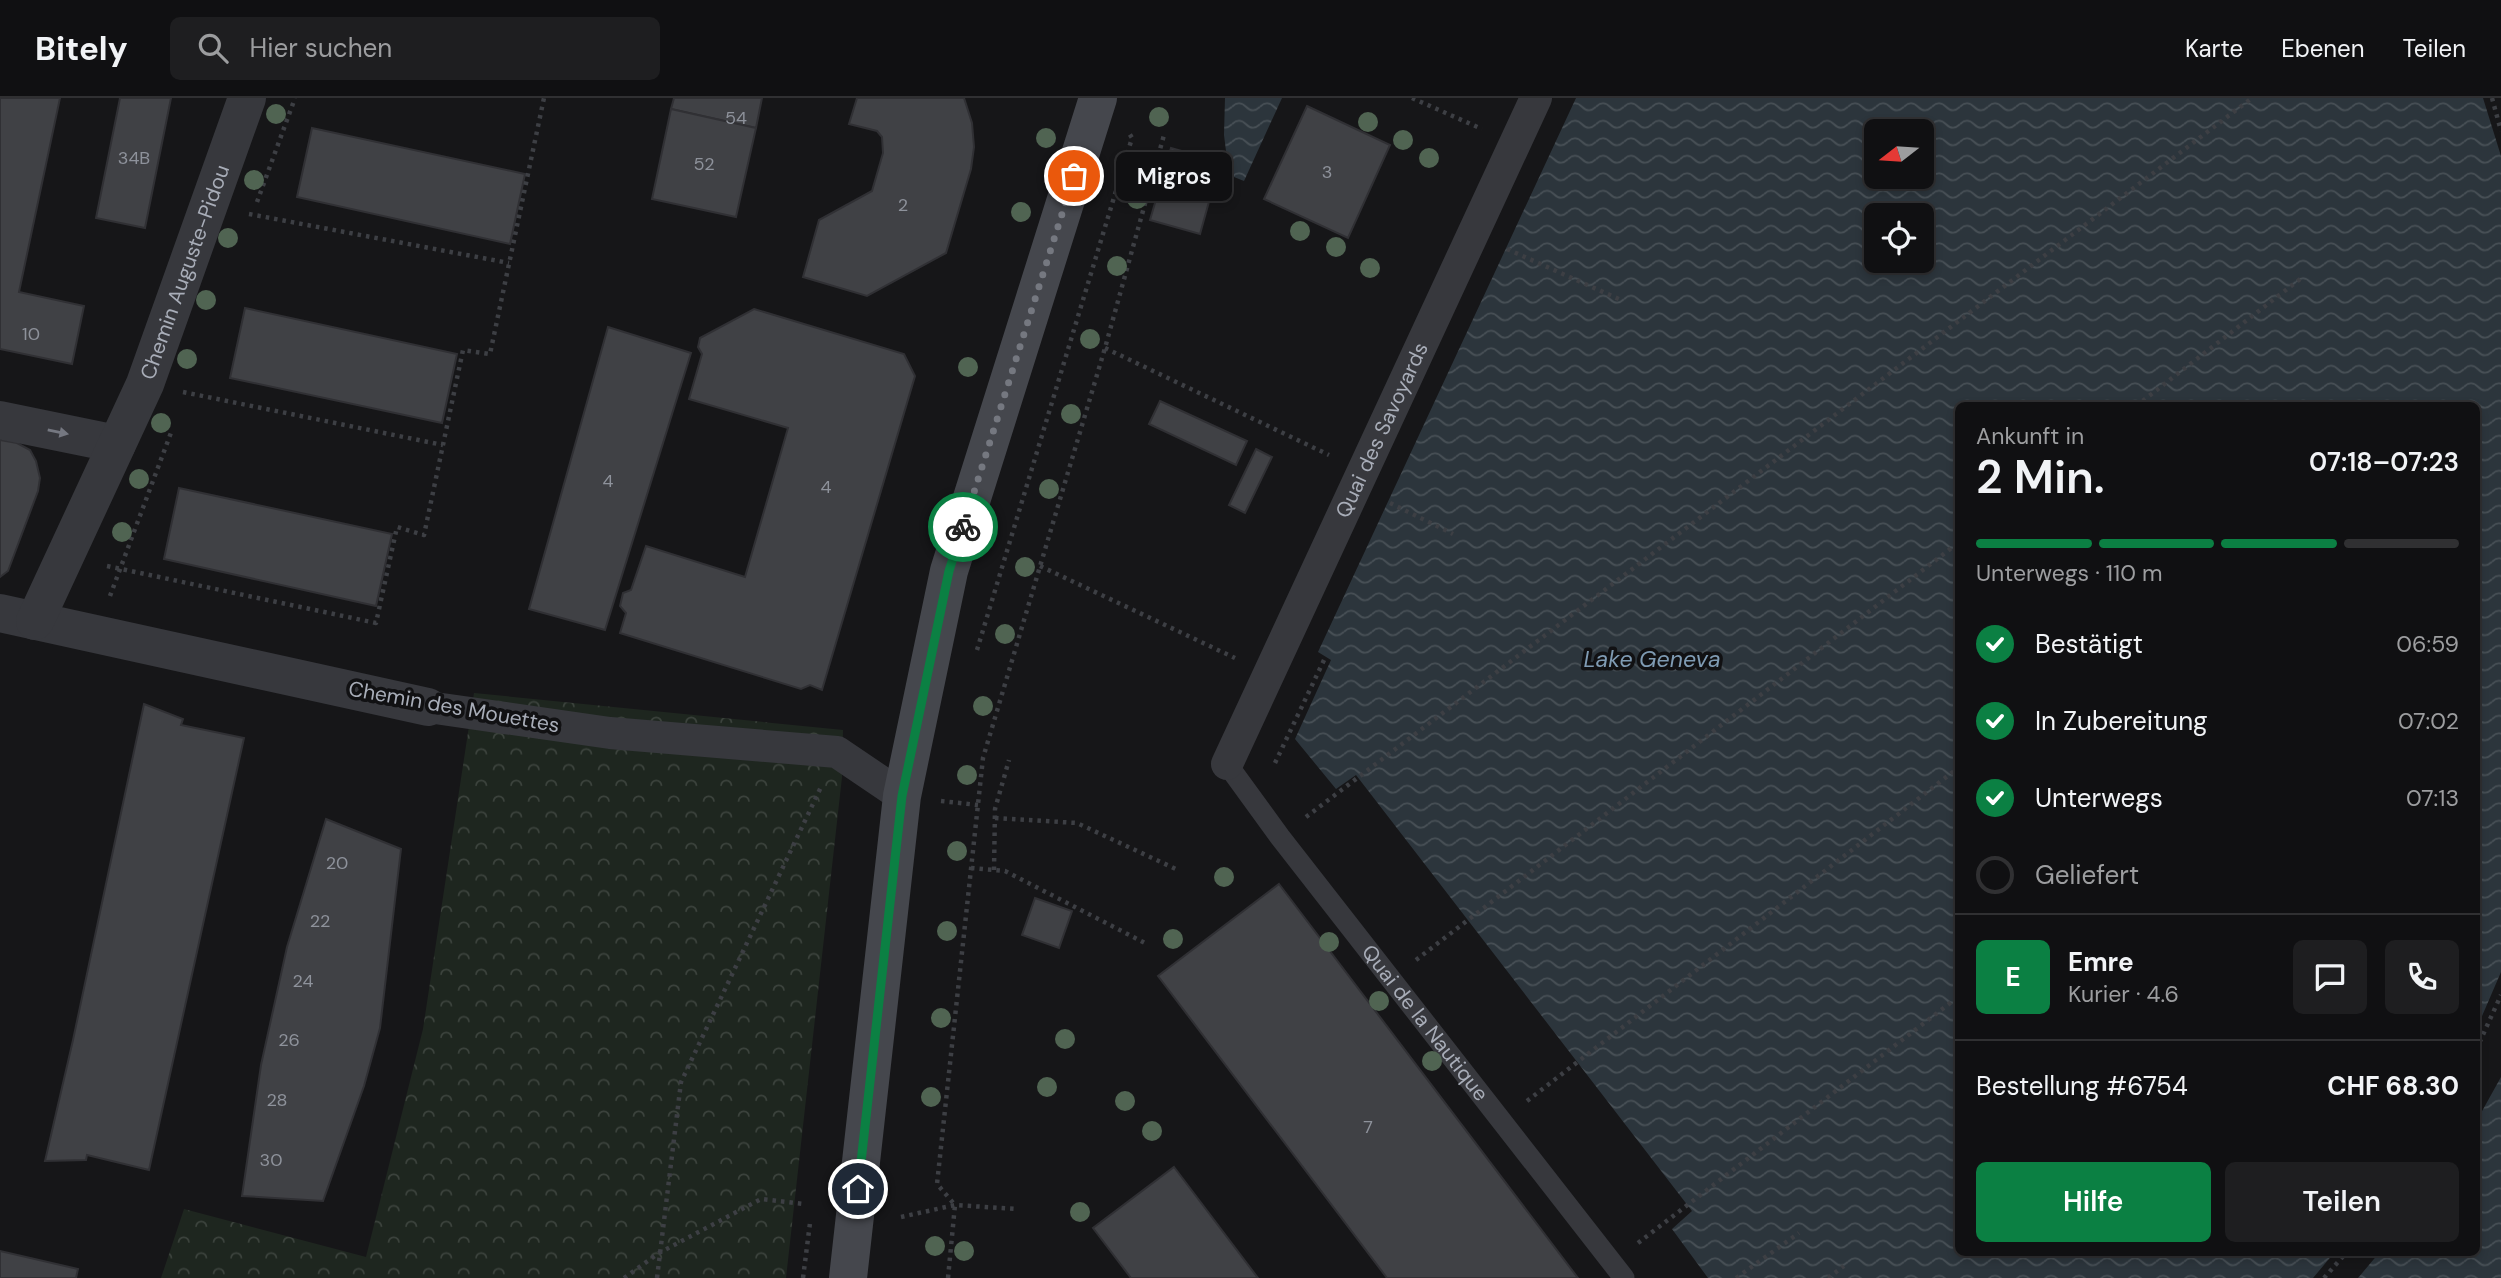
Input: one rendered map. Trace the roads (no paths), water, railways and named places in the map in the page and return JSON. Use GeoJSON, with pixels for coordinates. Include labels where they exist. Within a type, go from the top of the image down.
{"type":"FeatureCollection","features":[{"type":"Feature","properties":{"kind":"main road"},"geometry":{"type":"LineString","coordinates":[[848,1278],[902,796],[949,571],[1098,98]]}},
{"type":"Feature","properties":{"kind":"street","name":"Chemin Auguste-Pidou"},"geometry":{"type":"LineString","coordinates":[[18,617],[65,557],[145,384],[247,98]]}},
{"type":"Feature","properties":{"kind":"street","name":"Quai des Savoyards"},"geometry":{"type":"LineString","coordinates":[[1227,764],[1536,98]]}},
{"type":"Feature","properties":{"kind":"street"},"geometry":{"type":"LineString","coordinates":[[0,420],[117,444]]}},
{"type":"Feature","properties":{"kind":"street","name":"Chemin des Mouettes"},"geometry":{"type":"LineString","coordinates":[[18,617],[428,707],[610,733],[837,752],[902,796]]}},
{"type":"Feature","properties":{"kind":"lane","name":"Quai de la Nautique"},"geometry":{"type":"LineString","coordinates":[[1227,764],[1280,837],[1618,1270]]}},
{"type":"Feature","properties":{"kind":"water"},"geometry":{"type":"Polygon","coordinates":[[[1225,98],[1282,98],[1244,181],[1229,175],[1224,135],[1225,98]]]}},
{"type":"Feature","properties":{"kind":"water","name":"Lake Geneva"},"geometry":{"type":"Polygon","coordinates":[[[1576,98],[2483,98],[2501,156],[2501,972],[2480,1021],[2480,402],[1955,402],[1955,1256],[2331,1256],[2313,1278],[1708,1278],[1672,1229],[1692,1211],[1356,775],[1336,789],[1295,739],[1331,660],[1318,652],[1576,98]]]}},
{"type":"Feature","properties":{"kind":"water"},"geometry":{"type":"Polygon","coordinates":[[[2501,1077],[2501,1278],[2358,1278],[2376,1256],[2480,1256],[2480,1115],[2501,1077]]]}},
{"type":"Feature","properties":{"kind":"place","name":"Migros"},"geometry":{"type":"Point","coordinates":[1074,176]}}]}
